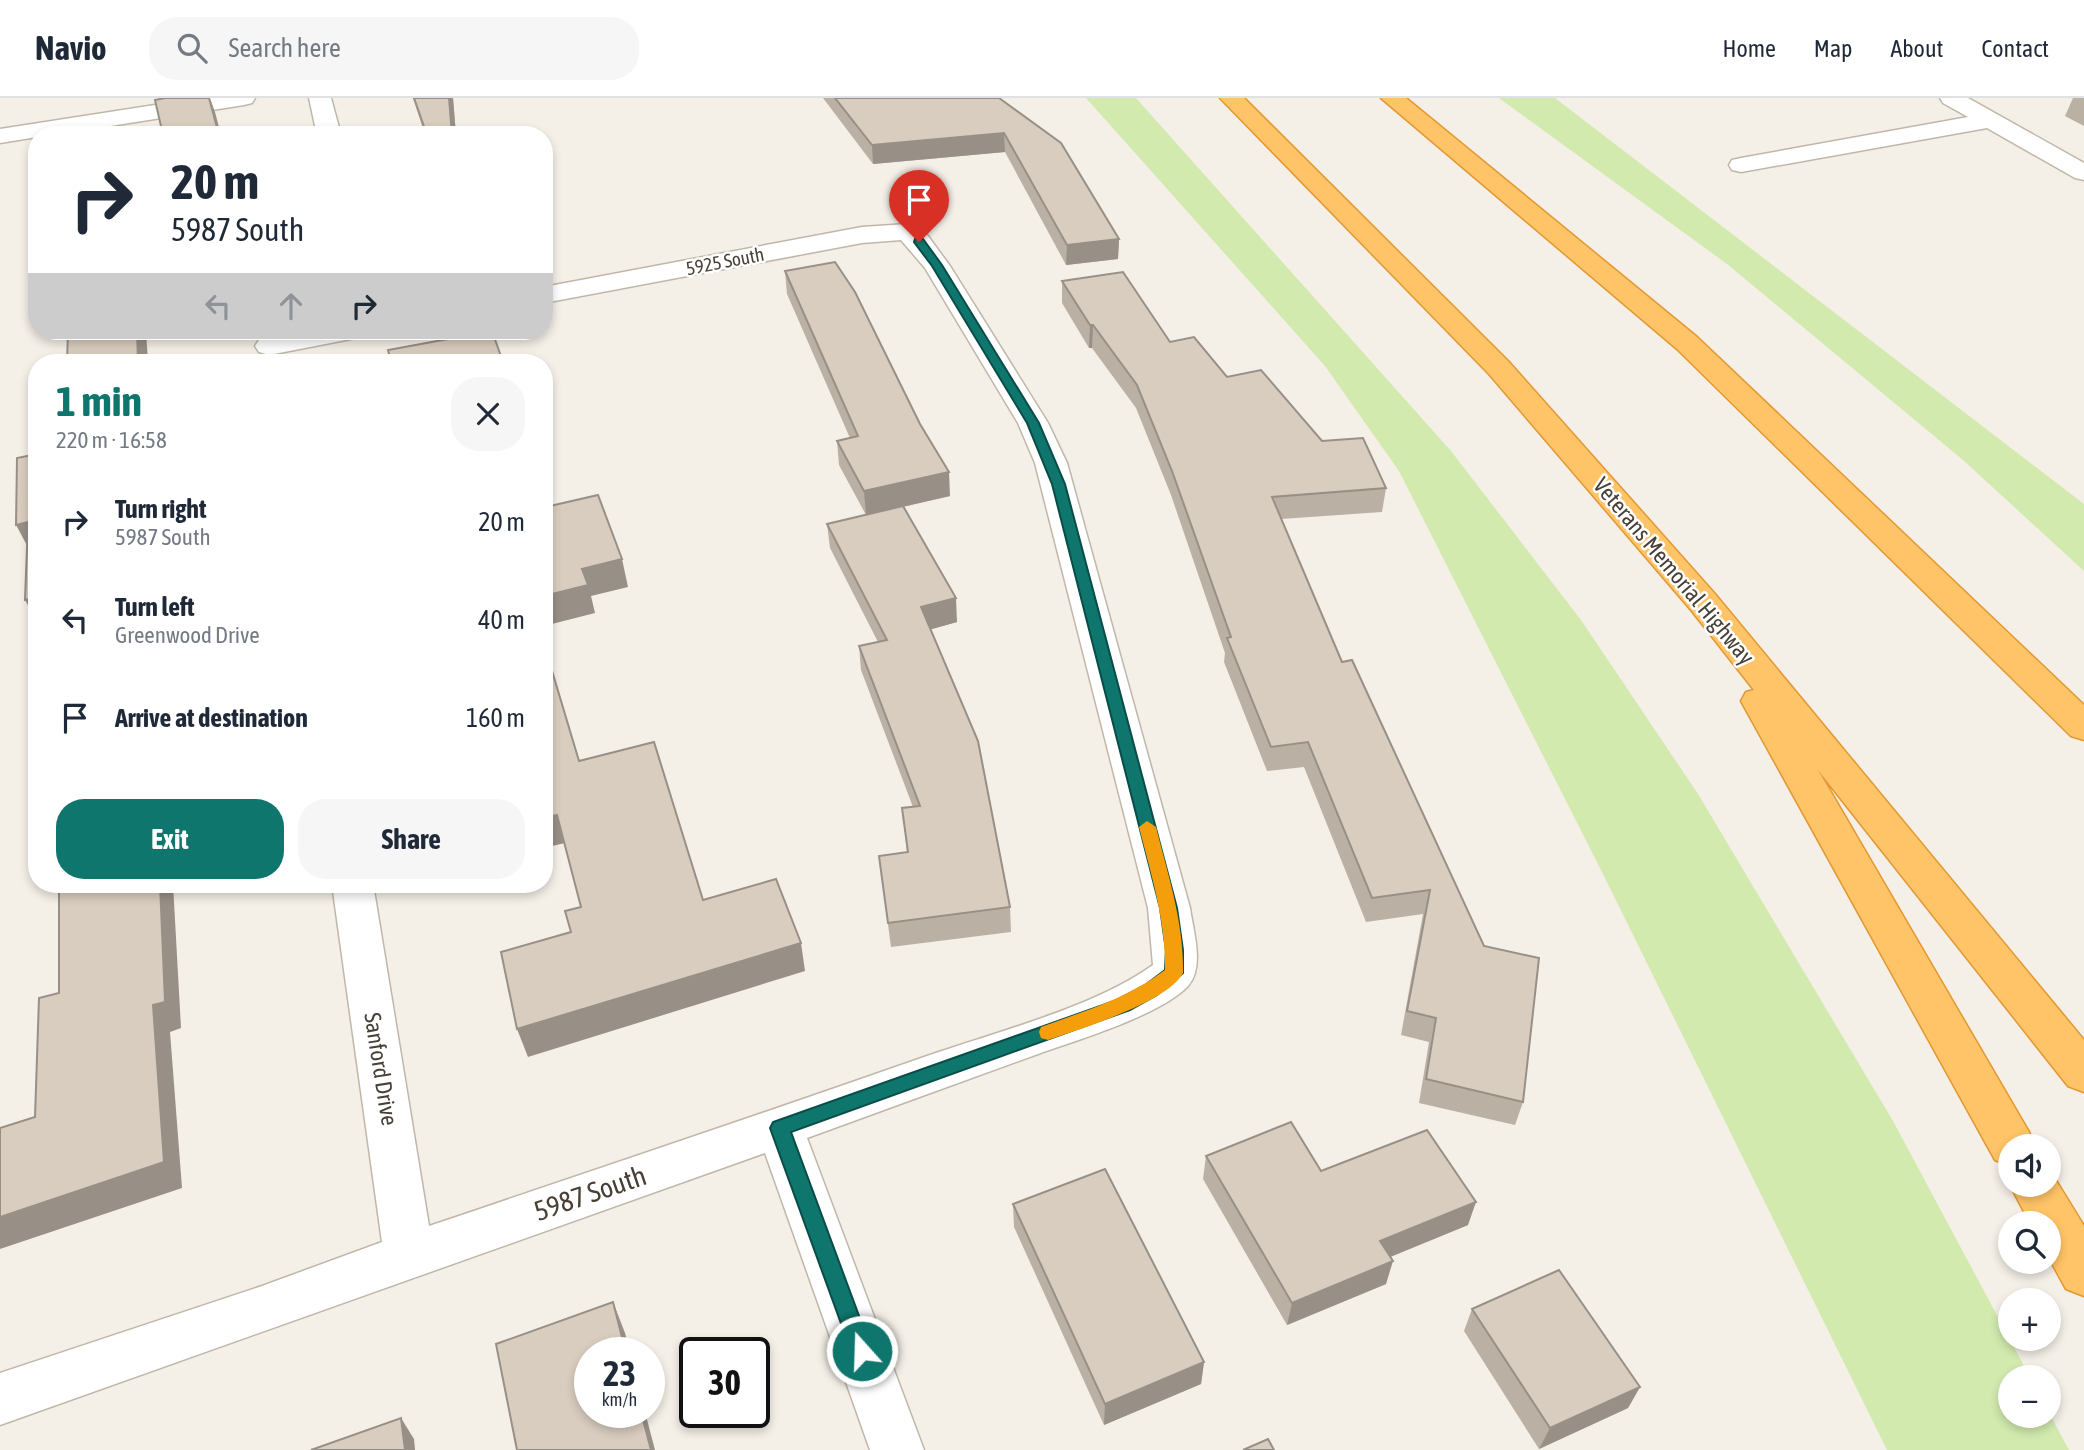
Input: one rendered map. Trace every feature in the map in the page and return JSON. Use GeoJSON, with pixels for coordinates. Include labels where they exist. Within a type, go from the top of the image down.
{"type":"FeatureCollection","features":[{"type":"Feature","properties":{"kind":"highway","name":"Veterans Memorial Highway"},"geometry":{"type":"LineString","coordinates":[[1231,98],[1499,368],[1703,602],[2084,1073]]}},
{"type":"Feature","properties":{"kind":"highway"},"geometry":{"type":"LineString","coordinates":[[1392,98],[1687,344],[2084,727]]}},
{"type":"Feature","properties":{"kind":"highway"},"geometry":{"type":"LineString","coordinates":[[1703,602],[2005,1134]]}},
{"type":"Feature","properties":{"kind":"highway"},"geometry":{"type":"LineString","coordinates":[[2041,1197],[2084,1273]]}},
{"type":"Feature","properties":{"kind":"street"},"geometry":{"type":"LineString","coordinates":[[64,126],[244,98]]}},
{"type":"Feature","properties":{"kind":"street"},"geometry":{"type":"LineString","coordinates":[[320,98],[327,126]]}},
{"type":"Feature","properties":{"kind":"street"},"geometry":{"type":"LineString","coordinates":[[1951,98],[2084,173]]}},
{"type":"Feature","properties":{"kind":"street"},"geometry":{"type":"LineString","coordinates":[[1741,165],[1991,120]]}},
{"type":"Feature","properties":{"kind":"street"},"geometry":{"type":"LineString","coordinates":[[0,136],[28,132]]}},
{"type":"Feature","properties":{"kind":"street","name":"5925 South"},"geometry":{"type":"LineString","coordinates":[[553,293],[841,239],[907,232],[919,242],[937,265],[1033,423],[1051,463],[1168,908],[1175,950],[1174,973]]}},
{"type":"Feature","properties":{"kind":"street"},"geometry":{"type":"LineString","coordinates":[[271,346],[303,340]]}},
{"type":"Feature","properties":{"kind":"street","name":"Sanford Drive"},"geometry":{"type":"LineString","coordinates":[[353,893],[409,1255]]}},
{"type":"Feature","properties":{"kind":"street","name":"5987 South"},"geometry":{"type":"LineString","coordinates":[[0,1399],[262,1310],[409,1255],[780,1128],[1123,1005],[1151,990],[1174,973]]}},
{"type":"Feature","properties":{"kind":"street"},"geometry":{"type":"LineString","coordinates":[[780,1128],[897,1450]]}},
{"type":"Feature","properties":{"kind":"green space"},"geometry":{"type":"Polygon","coordinates":[[[1086,98],[1136,98],[1451,451],[1581,620],[1698,794],[1893,1121],[1998,1317],[1998,1351],[2016,1351],[2024,1365],[1998,1365],[1998,1428],[2057,1428],[2069,1450],[1887,1450],[1603,874],[1399,471],[1325,366],[1086,98]]]}},
{"type":"Feature","properties":{"kind":"green space"},"geometry":{"type":"Polygon","coordinates":[[[1499,98],[1555,98],[2084,504],[2084,571],[1963,460],[1727,264],[1499,98]]]}},
{"type":"Feature","properties":{"kind":"building"},"geometry":{"type":"Polygon","coordinates":[[[209,98],[217,126],[161,126],[155,100],[209,98]]]}},
{"type":"Feature","properties":{"kind":"building"},"geometry":{"type":"Polygon","coordinates":[[[414,98],[449,98],[451,126],[424,126],[414,98]]]}},
{"type":"Feature","properties":{"kind":"building"},"geometry":{"type":"Polygon","coordinates":[[[835,98],[999,98],[1061,143],[1119,239],[1067,245],[1004,133],[872,145],[835,98]]]}},
{"type":"Feature","properties":{"kind":"building"},"geometry":{"type":"Polygon","coordinates":[[[835,262],[855,292],[920,424],[949,472],[864,491],[837,441],[858,436],[785,271],[835,262]]]}},
{"type":"Feature","properties":{"kind":"building"},"geometry":{"type":"Polygon","coordinates":[[[1123,272],[1170,342],[1194,337],[1227,377],[1261,370],[1322,441],[1363,438],[1386,488],[1272,497],[1342,662],[1352,660],[1484,946],[1539,958],[1523,1102],[1426,1079],[1436,1018],[1407,1011],[1430,890],[1372,898],[1308,742],[1271,747],[1227,638],[1231,637],[1172,471],[1137,385],[1093,325],[1090,325],[1062,281],[1123,272]]]}},
{"type":"Feature","properties":{"kind":"building"},"geometry":{"type":"Polygon","coordinates":[[[68,340],[137,340],[138,354],[67,354],[68,340]]]}},
{"type":"Feature","properties":{"kind":"building"},"geometry":{"type":"Polygon","coordinates":[[[443,340],[495,340],[500,354],[389,354],[388,350],[443,340]]]}},
{"type":"Feature","properties":{"kind":"building"},"geometry":{"type":"Polygon","coordinates":[[[28,456],[28,522],[16,525],[17,458],[28,456]]]}},
{"type":"Feature","properties":{"kind":"building"},"geometry":{"type":"Polygon","coordinates":[[[598,495],[622,559],[582,569],[588,585],[553,594],[553,505],[598,495]]]}},
{"type":"Feature","properties":{"kind":"building"},"geometry":{"type":"Polygon","coordinates":[[[903,506],[956,598],[921,607],[978,741],[1010,907],[888,923],[879,856],[908,852],[902,808],[920,806],[859,646],[887,640],[827,524],[903,506]]]}},
{"type":"Feature","properties":{"kind":"building"},"geometry":{"type":"Polygon","coordinates":[[[28,522],[28,599],[25,600],[28,522]]]}},
{"type":"Feature","properties":{"kind":"building"},"geometry":{"type":"Polygon","coordinates":[[[553,674],[579,761],[654,742],[703,900],[776,879],[801,943],[517,1029],[501,952],[571,932],[565,911],[581,907],[557,815],[553,816],[553,674]]]}},
{"type":"Feature","properties":{"kind":"building"},"geometry":{"type":"Polygon","coordinates":[[[59,893],[160,893],[165,1002],[153,1005],[164,1162],[0,1217],[0,1128],[35,1117],[39,998],[59,993],[59,893]]]}},
{"type":"Feature","properties":{"kind":"building"},"geometry":{"type":"Polygon","coordinates":[[[1291,1122],[1321,1171],[1427,1130],[1476,1202],[1380,1241],[1393,1261],[1292,1303],[1206,1156],[1291,1122]]]}},
{"type":"Feature","properties":{"kind":"building"},"geometry":{"type":"Polygon","coordinates":[[[1105,1169],[1204,1362],[1105,1404],[1013,1204],[1105,1169]]]}},
{"type":"Feature","properties":{"kind":"building"},"geometry":{"type":"Polygon","coordinates":[[[1559,1270],[1640,1387],[1550,1428],[1472,1309],[1559,1270]]]}},
{"type":"Feature","properties":{"kind":"building"},"geometry":{"type":"Polygon","coordinates":[[[613,1302],[622,1337],[574,1337],[574,1428],[645,1428],[651,1450],[517,1450],[496,1344],[613,1302]]]}},
{"type":"Feature","properties":{"kind":"building"},"geometry":{"type":"Polygon","coordinates":[[[401,1418],[405,1450],[311,1450],[401,1418]]]}},
{"type":"Feature","properties":{"kind":"building"},"geometry":{"type":"Polygon","coordinates":[[[1268,1439],[1274,1450],[1243,1450],[1268,1439]]]}},
{"type":"Feature","properties":{"kind":"slow traffic"},"geometry":{"type":"LineString","coordinates":[[1048,1032],[1123,1005],[1151,990],[1174,973],[1172,929],[1147,827]]}},
{"type":"Feature","properties":{"kind":"route"},"geometry":{"type":"LineString","coordinates":[[862,1351],[780,1128],[1123,1005],[1151,990],[1174,973],[1175,950],[1168,908],[1058,484],[1033,423],[937,265],[919,242]]}}]}
